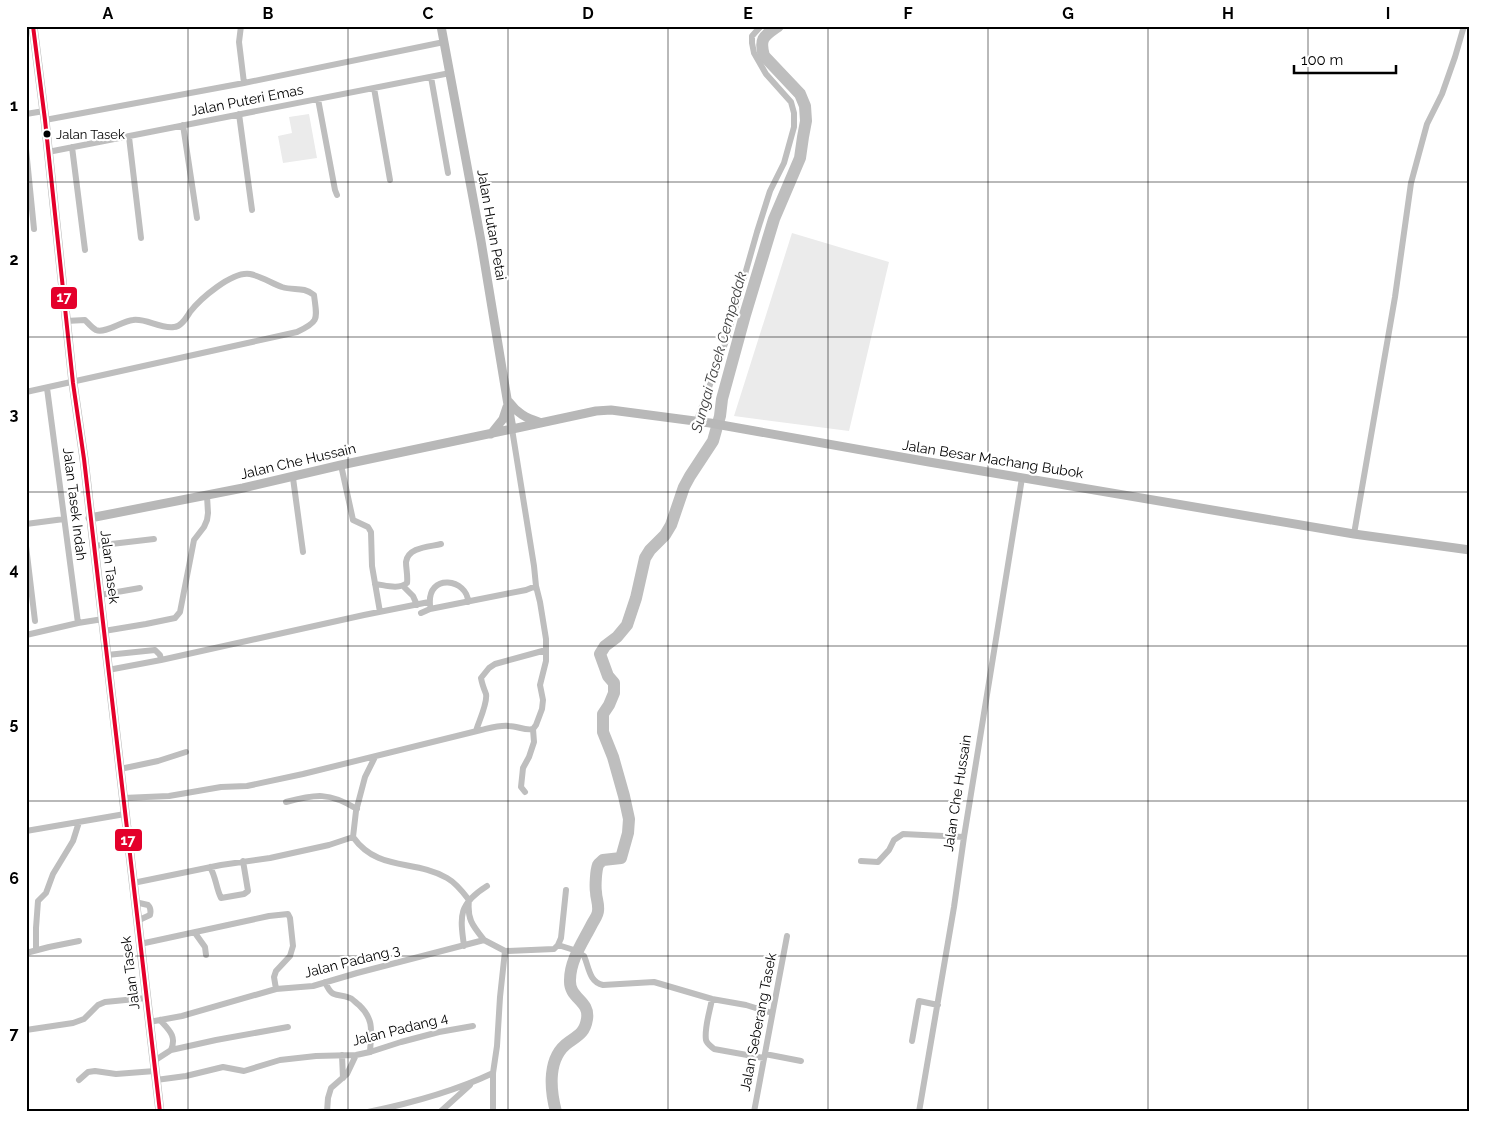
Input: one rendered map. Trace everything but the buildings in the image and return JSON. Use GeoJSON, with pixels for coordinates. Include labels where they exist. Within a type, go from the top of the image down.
{"type":"FeatureCollection","features":[{"type":"Feature","properties":{"kind":"main road","name":"Jalan Tasek"},"geometry":{"type":"LineString","coordinates":[[33,26],[73,383],[84,459],[160,1112]]}},
{"type":"Feature","properties":{"kind":"main road","name":"Jalan Hutan Petai"},"geometry":{"type":"LineString","coordinates":[[441,26],[481,240],[512,429]]}},
{"type":"Feature","properties":{"kind":"main road"},"geometry":{"type":"LineString","coordinates":[[508,402],[521,415],[529,420],[540,423]]}},
{"type":"Feature","properties":{"kind":"main road"},"geometry":{"type":"LineString","coordinates":[[491,434],[503,419],[508,402]]}},
{"type":"Feature","properties":{"kind":"main road","name":"Jalan Besar Machang Bubok"},"geometry":{"type":"LineString","coordinates":[[512,429],[596,411],[610,410],[697,420],[929,462],[1354,534],[1470,550]]}},
{"type":"Feature","properties":{"kind":"main road","name":"Jalan Che Hussain"},"geometry":{"type":"LineString","coordinates":[[90,518],[293,478],[341,465],[512,429]]}},
{"type":"Feature","properties":{"kind":"street"},"geometry":{"type":"LineString","coordinates":[[241,26],[239,42],[244,83]]}},
{"type":"Feature","properties":{"kind":"street"},"geometry":{"type":"LineString","coordinates":[[697,420],[724,348],[757,232],[770,192],[784,162],[794,127],[794,113],[791,102],[766,74],[754,53],[752,36],[761,26]]}},
{"type":"Feature","properties":{"kind":"street"},"geometry":{"type":"LineString","coordinates":[[1354,534],[1395,297],[1411,183],[1427,124],[1442,94],[1464,26]]}},
{"type":"Feature","properties":{"kind":"street"},"geometry":{"type":"LineString","coordinates":[[26,114],[44,116],[244,83],[444,42]]}},
{"type":"Feature","properties":{"kind":"street","name":"Jalan Puteri Emas"},"geometry":{"type":"LineString","coordinates":[[48,152],[450,73]]}},
{"type":"Feature","properties":{"kind":"street"},"geometry":{"type":"LineString","coordinates":[[431,77],[448,173]]}},
{"type":"Feature","properties":{"kind":"street"},"geometry":{"type":"LineString","coordinates":[[374,88],[390,180]]}},
{"type":"Feature","properties":{"kind":"street"},"geometry":{"type":"LineString","coordinates":[[318,99],[337,195]]}},
{"type":"Feature","properties":{"kind":"street"},"geometry":{"type":"LineString","coordinates":[[239,114],[252,210]]}},
{"type":"Feature","properties":{"kind":"street"},"geometry":{"type":"LineString","coordinates":[[183,125],[197,218]]}},
{"type":"Feature","properties":{"kind":"street"},"geometry":{"type":"LineString","coordinates":[[129,137],[141,238]]}},
{"type":"Feature","properties":{"kind":"street"},"geometry":{"type":"LineString","coordinates":[[72,147],[85,250]]}},
{"type":"Feature","properties":{"kind":"street"},"geometry":{"type":"LineString","coordinates":[[26,149],[34,230]]}},
{"type":"Feature","properties":{"kind":"street"},"geometry":{"type":"LineString","coordinates":[[26,392],[297,332],[312,325],[317,317],[314,295],[308,290],[283,288],[265,279],[248,274],[238,275],[220,284],[193,308],[182,324],[175,328],[135,319],[103,331],[96,330],[85,320],[66,321]]}},
{"type":"Feature","properties":{"kind":"street","name":"Jalan Tasek Indah"},"geometry":{"type":"LineString","coordinates":[[47,388],[78,623]]}},
{"type":"Feature","properties":{"kind":"street"},"geometry":{"type":"LineString","coordinates":[[512,429],[546,640],[546,661],[540,685],[543,700],[542,709],[533,729],[534,742],[530,757],[523,768],[521,787],[525,792]]}},
{"type":"Feature","properties":{"kind":"street"},"geometry":{"type":"LineString","coordinates":[[341,465],[353,520],[368,527],[371,532],[374,584],[380,612]]}},
{"type":"Feature","properties":{"kind":"street"},"geometry":{"type":"LineString","coordinates":[[293,478],[303,552]]}},
{"type":"Feature","properties":{"kind":"street","name":"Jalan Che Hussain"},"geometry":{"type":"LineString","coordinates":[[919,1112],[938,1005],[1022,478]]}},
{"type":"Feature","properties":{"kind":"street"},"geometry":{"type":"LineString","coordinates":[[104,631],[175,618],[180,612],[194,540],[204,528],[207,520],[207,496]]}},
{"type":"Feature","properties":{"kind":"street"},"geometry":{"type":"LineString","coordinates":[[26,524],[64,519]]}},
{"type":"Feature","properties":{"kind":"street"},"geometry":{"type":"LineString","coordinates":[[94,546],[154,539]]}},
{"type":"Feature","properties":{"kind":"street"},"geometry":{"type":"LineString","coordinates":[[374,584],[403,586],[407,583],[406,562],[408,555],[413,551],[440,544]]}},
{"type":"Feature","properties":{"kind":"street"},"geometry":{"type":"LineString","coordinates":[[26,546],[35,621]]}},
{"type":"Feature","properties":{"kind":"street"},"geometry":{"type":"LineString","coordinates":[[421,613],[430,605],[430,594],[433,587],[438,584],[449,583],[460,586],[465,591],[468,602]]}},
{"type":"Feature","properties":{"kind":"street"},"geometry":{"type":"LineString","coordinates":[[403,586],[413,596],[417,605]]}},
{"type":"Feature","properties":{"kind":"street"},"geometry":{"type":"LineString","coordinates":[[108,670],[380,612],[417,605],[468,602],[526,590],[536,586]]}},
{"type":"Feature","properties":{"kind":"street"},"geometry":{"type":"LineString","coordinates":[[100,595],[140,588]]}},
{"type":"Feature","properties":{"kind":"street"},"geometry":{"type":"LineString","coordinates":[[26,634],[102,619]]}},
{"type":"Feature","properties":{"kind":"street"},"geometry":{"type":"LineString","coordinates":[[107,655],[155,650],[160,655],[161,660]]}},
{"type":"Feature","properties":{"kind":"street"},"geometry":{"type":"LineString","coordinates":[[476,731],[486,701],[481,678],[489,668],[495,664],[546,650]]}},
{"type":"Feature","properties":{"kind":"street"},"geometry":{"type":"LineString","coordinates":[[123,798],[170,796],[221,787],[246,786],[375,757],[476,731],[508,726],[533,729]]}},
{"type":"Feature","properties":{"kind":"street"},"geometry":{"type":"LineString","coordinates":[[120,769],[158,761],[186,752]]}},
{"type":"Feature","properties":{"kind":"street"},"geometry":{"type":"LineString","coordinates":[[375,757],[365,777],[357,809],[353,837],[360,847],[370,855],[389,862],[416,867],[447,878],[454,883],[469,900],[468,913],[472,923],[484,940],[505,951],[554,949],[558,946],[561,938],[566,890]]}},
{"type":"Feature","properties":{"kind":"street"},"geometry":{"type":"LineString","coordinates":[[286,802],[316,795],[331,796],[357,809]]}},
{"type":"Feature","properties":{"kind":"street"},"geometry":{"type":"LineString","coordinates":[[26,831],[125,814]]}},
{"type":"Feature","properties":{"kind":"street"},"geometry":{"type":"LineString","coordinates":[[36,950],[38,901],[46,893],[53,874],[73,841],[79,822]]}},
{"type":"Feature","properties":{"kind":"street"},"geometry":{"type":"LineString","coordinates":[[861,861],[878,862],[889,850],[894,840],[903,834],[964,837]]}},
{"type":"Feature","properties":{"kind":"street"},"geometry":{"type":"LineString","coordinates":[[133,883],[286,854],[353,837]]}},
{"type":"Feature","properties":{"kind":"street"},"geometry":{"type":"LineString","coordinates":[[210,867],[214,873],[221,898],[232,896],[248,891],[243,861]]}},
{"type":"Feature","properties":{"kind":"street"},"geometry":{"type":"LineString","coordinates":[[464,946],[463,910],[473,895],[486,886]]}},
{"type":"Feature","properties":{"kind":"street"},"geometry":{"type":"LineString","coordinates":[[135,902],[148,905],[151,911],[150,916],[137,922]]}},
{"type":"Feature","properties":{"kind":"street"},"geometry":{"type":"LineString","coordinates":[[140,944],[269,916],[288,914],[293,946],[290,956],[276,971],[274,977],[276,989]]}},
{"type":"Feature","properties":{"kind":"street"},"geometry":{"type":"LineString","coordinates":[[195,933],[205,947],[206,955]]}},
{"type":"Feature","properties":{"kind":"street","name":"Jalan Seberang Tasek"},"geometry":{"type":"LineString","coordinates":[[754,1112],[787,936]]}},
{"type":"Feature","properties":{"kind":"street"},"geometry":{"type":"LineString","coordinates":[[26,953],[80,940]]}},
{"type":"Feature","properties":{"kind":"street","name":"Jalan Padang 3"},"geometry":{"type":"LineString","coordinates":[[149,1022],[182,1016],[276,989],[313,986],[484,940]]}},
{"type":"Feature","properties":{"kind":"street"},"geometry":{"type":"LineString","coordinates":[[558,946],[574,950],[584,956],[593,981],[597,984],[654,982],[712,999],[746,1005],[772,1013]]}},
{"type":"Feature","properties":{"kind":"street"},"geometry":{"type":"LineString","coordinates":[[493,1112],[493,1073],[505,951]]}},
{"type":"Feature","properties":{"kind":"street"},"geometry":{"type":"LineString","coordinates":[[325,982],[334,995],[350,998],[369,1018],[372,1026],[370,1052]]}},
{"type":"Feature","properties":{"kind":"street"},"geometry":{"type":"LineString","coordinates":[[26,1030],[73,1023],[84,1019],[98,1005],[105,1002],[146,998]]}},
{"type":"Feature","properties":{"kind":"street"},"geometry":{"type":"LineString","coordinates":[[712,999],[706,1040],[714,1049],[800,1061]]}},
{"type":"Feature","properties":{"kind":"street"},"geometry":{"type":"LineString","coordinates":[[912,1041],[919,1001],[938,1005]]}},
{"type":"Feature","properties":{"kind":"street"},"geometry":{"type":"LineString","coordinates":[[160,1020],[172,1036],[174,1043],[171,1050]]}},
{"type":"Feature","properties":{"kind":"street","name":"Jalan Padang 4"},"geometry":{"type":"LineString","coordinates":[[79,1080],[88,1072],[95,1071],[116,1074],[186,1076],[223,1066],[244,1071],[280,1060],[370,1052],[429,1034],[473,1026]]}},
{"type":"Feature","properties":{"kind":"street"},"geometry":{"type":"LineString","coordinates":[[154,1061],[171,1050],[288,1027]]}},
{"type":"Feature","properties":{"kind":"street"},"geometry":{"type":"LineString","coordinates":[[327,1112],[331,1088],[347,1074],[356,1054]]}},
{"type":"Feature","properties":{"kind":"street"},"geometry":{"type":"LineString","coordinates":[[342,1055],[343,1078]]}},
{"type":"Feature","properties":{"kind":"street"},"geometry":{"type":"LineString","coordinates":[[368,1112],[433,1097],[493,1073]]}},
{"type":"Feature","properties":{"kind":"street"},"geometry":{"type":"LineString","coordinates":[[440,1112],[472,1083]]}},
{"type":"Feature","properties":{"kind":"shaded area"},"geometry":{"type":"Polygon","coordinates":[[[309,114],[317,158],[283,163],[278,136],[292,133],[289,117],[309,114]]]}},
{"type":"Feature","properties":{"kind":"shaded area"},"geometry":{"type":"Polygon","coordinates":[[[792,233],[889,262],[849,431],[734,416],[792,233]]]}},
{"type":"Feature","properties":{"kind":"waterway","name":"Sungai Tasek Cempedak"},"geometry":{"type":"LineString","coordinates":[[556,1112],[552,1093],[554,1065],[562,1048],[579,1035],[587,1019],[583,1003],[573,991],[570,980],[572,965],[598,913],[596,894],[597,867],[603,860],[621,858],[628,833],[629,819],[624,796],[613,757],[603,732],[603,714],[614,693],[614,683],[608,676],[600,654],[605,646],[617,637],[627,625],[636,598],[645,558],[671,525],[684,487],[713,441],[720,416],[722,399],[745,315],[774,219],[800,158],[806,121],[805,106],[800,94],[764,56],[762,45],[764,38],[769,32],[778,26]]}},
{"type":"Feature","properties":{"kind":"transit line","name":"17"},"geometry":{"type":"LineString","coordinates":[[33,26],[73,383],[84,459],[160,1112]]}},
{"type":"Feature","properties":{"kind":"place","name":"Jalan Tasek"},"geometry":{"type":"Point","coordinates":[47,134]}}]}
